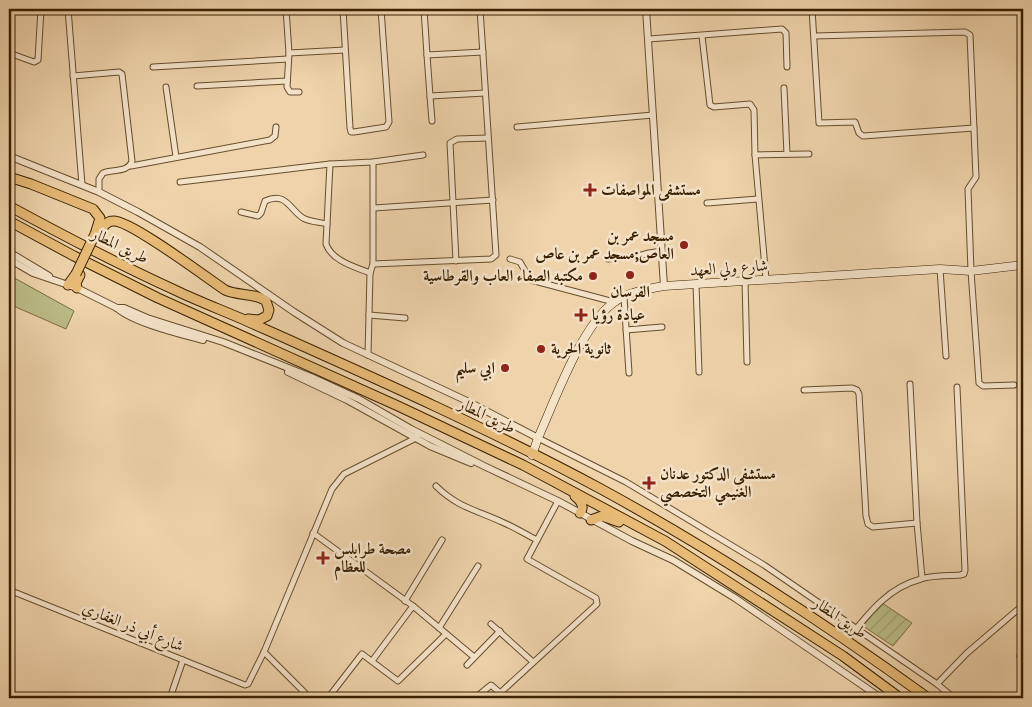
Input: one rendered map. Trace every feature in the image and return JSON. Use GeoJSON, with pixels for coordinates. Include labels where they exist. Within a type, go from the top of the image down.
{"type":"FeatureCollection","features":[{"type":"Feature","properties":{"kind":"highway"},"geometry":{"type":"LineString","coordinates":[[9,177],[93,209],[100,218],[97,232],[78,275],[77,288]]}},
{"type":"Feature","properties":{"kind":"highway"},"geometry":{"type":"LineString","coordinates":[[9,201],[46,226]]}},
{"type":"Feature","properties":{"kind":"highway","name":"طريق المطار"},"geometry":{"type":"LineString","coordinates":[[9,206],[177,291],[387,384],[599,489],[662,523],[748,575],[847,640],[928,698]]}},
{"type":"Feature","properties":{"kind":"highway","name":"طريق المطار"},"geometry":{"type":"LineString","coordinates":[[9,221],[158,298],[398,406],[561,485],[651,534],[828,646],[900,698]]}},
{"type":"Feature","properties":{"kind":"highway"},"geometry":{"type":"LineString","coordinates":[[97,232],[107,223],[119,221],[146,236],[225,290],[234,294],[258,292],[269,305],[267,316],[259,320],[237,316]]}},
{"type":"Feature","properties":{"kind":"highway"},"geometry":{"type":"LineString","coordinates":[[68,285],[78,275]]}},
{"type":"Feature","properties":{"kind":"highway"},"geometry":{"type":"LineString","coordinates":[[561,485],[581,502],[582,508],[580,513]]}},
{"type":"Feature","properties":{"kind":"highway"},"geometry":{"type":"LineString","coordinates":[[591,520],[596,517],[605,516],[651,534]]}},
{"type":"Feature","properties":{"kind":"main road","name":"شارع ولي العهد"},"geometry":{"type":"LineString","coordinates":[[532,455],[584,338],[596,321],[614,302],[633,292],[664,286],[940,269],[971,271],[1023,265]]}},
{"type":"Feature","properties":{"kind":"street"},"geometry":{"type":"LineString","coordinates":[[9,53],[34,62],[38,60],[41,9]]}},
{"type":"Feature","properties":{"kind":"street"},"geometry":{"type":"LineString","coordinates":[[68,9],[82,185]]}},
{"type":"Feature","properties":{"kind":"street"},"geometry":{"type":"LineString","coordinates":[[286,9],[289,56],[287,81],[289,91],[299,92]]}},
{"type":"Feature","properties":{"kind":"street"},"geometry":{"type":"LineString","coordinates":[[343,9],[352,132],[386,127],[390,120],[381,9]]}},
{"type":"Feature","properties":{"kind":"street"},"geometry":{"type":"LineString","coordinates":[[424,9],[432,121]]}},
{"type":"Feature","properties":{"kind":"street"},"geometry":{"type":"LineString","coordinates":[[372,264],[491,259],[496,255],[480,9]]}},
{"type":"Feature","properties":{"kind":"street"},"geometry":{"type":"LineString","coordinates":[[646,9],[664,286]]}},
{"type":"Feature","properties":{"kind":"street"},"geometry":{"type":"LineString","coordinates":[[812,9],[818,122],[820,124],[855,122],[859,133],[863,136],[974,128]]}},
{"type":"Feature","properties":{"kind":"street"},"geometry":{"type":"LineString","coordinates":[[649,39],[782,29],[786,33],[787,67]]}},
{"type":"Feature","properties":{"kind":"street"},"geometry":{"type":"LineString","coordinates":[[814,36],[968,33],[970,35],[976,177],[968,189],[971,271],[979,383],[983,386],[1014,385]]}},
{"type":"Feature","properties":{"kind":"street"},"geometry":{"type":"LineString","coordinates":[[702,36],[710,105],[714,107],[750,104],[752,106],[758,199],[766,279]]}},
{"type":"Feature","properties":{"kind":"street"},"geometry":{"type":"LineString","coordinates":[[153,67],[345,50]]}},
{"type":"Feature","properties":{"kind":"street"},"geometry":{"type":"LineString","coordinates":[[427,56],[483,52]]}},
{"type":"Feature","properties":{"kind":"street"},"geometry":{"type":"LineString","coordinates":[[73,76],[119,72],[122,74],[131,166]]}},
{"type":"Feature","properties":{"kind":"street"},"geometry":{"type":"LineString","coordinates":[[197,86],[287,81]]}},
{"type":"Feature","properties":{"kind":"street"},"geometry":{"type":"LineString","coordinates":[[166,87],[176,157]]}},
{"type":"Feature","properties":{"kind":"street"},"geometry":{"type":"LineString","coordinates":[[784,88],[787,154]]}},
{"type":"Feature","properties":{"kind":"street"},"geometry":{"type":"LineString","coordinates":[[430,96],[486,93]]}},
{"type":"Feature","properties":{"kind":"street"},"geometry":{"type":"LineString","coordinates":[[517,127],[653,115]]}},
{"type":"Feature","properties":{"kind":"street"},"geometry":{"type":"LineString","coordinates":[[99,192],[99,179],[103,173],[176,157],[270,140],[275,136],[276,127]]}},
{"type":"Feature","properties":{"kind":"street"},"geometry":{"type":"LineString","coordinates":[[456,261],[450,143],[457,139],[488,138]]}},
{"type":"Feature","properties":{"kind":"street"},"geometry":{"type":"LineString","coordinates":[[755,155],[809,154]]}},
{"type":"Feature","properties":{"kind":"street"},"geometry":{"type":"LineString","coordinates":[[180,182],[423,155]]}},
{"type":"Feature","properties":{"kind":"street"},"geometry":{"type":"LineString","coordinates":[[9,156],[99,192],[173,231],[258,292],[343,342],[467,401],[649,496],[764,565],[857,628],[954,698]]}},
{"type":"Feature","properties":{"kind":"street"},"geometry":{"type":"LineString","coordinates":[[368,355],[374,208],[373,162]]}},
{"type":"Feature","properties":{"kind":"street"},"geometry":{"type":"LineString","coordinates":[[330,164],[326,244],[328,250],[338,258],[370,273]]}},
{"type":"Feature","properties":{"kind":"street"},"geometry":{"type":"LineString","coordinates":[[241,212],[258,216],[262,213],[266,201],[282,199],[301,217],[328,224]]}},
{"type":"Feature","properties":{"kind":"street"},"geometry":{"type":"LineString","coordinates":[[707,203],[758,199]]}},
{"type":"Feature","properties":{"kind":"street"},"geometry":{"type":"LineString","coordinates":[[374,208],[493,200]]}},
{"type":"Feature","properties":{"kind":"street"},"geometry":{"type":"LineString","coordinates":[[608,260],[662,251]]}},
{"type":"Feature","properties":{"kind":"street"},"geometry":{"type":"LineString","coordinates":[[9,252],[58,282]]}},
{"type":"Feature","properties":{"kind":"street"},"geometry":{"type":"LineString","coordinates":[[9,259],[33,272],[77,288],[145,322],[222,344],[309,381],[479,466],[484,466],[558,501],[591,520],[673,560],[715,585],[881,698]]}},
{"type":"Feature","properties":{"kind":"street"},"geometry":{"type":"LineString","coordinates":[[510,259],[520,262],[532,280],[614,302]]}},
{"type":"Feature","properties":{"kind":"street"},"geometry":{"type":"LineString","coordinates":[[940,269],[946,356]]}},
{"type":"Feature","properties":{"kind":"street"},"geometry":{"type":"LineString","coordinates":[[745,282],[746,362]]}},
{"type":"Feature","properties":{"kind":"street"},"geometry":{"type":"LineString","coordinates":[[696,284],[699,372]]}},
{"type":"Feature","properties":{"kind":"street"},"geometry":{"type":"LineString","coordinates":[[624,297],[629,373]]}},
{"type":"Feature","properties":{"kind":"street"},"geometry":{"type":"LineString","coordinates":[[369,314],[405,318]]}},
{"type":"Feature","properties":{"kind":"street"},"geometry":{"type":"LineString","coordinates":[[626,330],[662,327]]}},
{"type":"Feature","properties":{"kind":"street"},"geometry":{"type":"LineString","coordinates":[[910,384],[922,578]]}},
{"type":"Feature","properties":{"kind":"street"},"geometry":{"type":"LineString","coordinates":[[847,640],[869,613],[890,593],[922,578],[964,574],[957,387]]}},
{"type":"Feature","properties":{"kind":"street"},"geometry":{"type":"LineString","coordinates":[[804,390],[852,388],[857,390],[859,394],[868,524],[873,526],[918,523]]}},
{"type":"Feature","properties":{"kind":"street"},"geometry":{"type":"LineString","coordinates":[[310,698],[264,652],[332,489],[344,474],[417,436]]}},
{"type":"Feature","properties":{"kind":"street"},"geometry":{"type":"LineString","coordinates":[[436,486],[447,497],[461,506],[502,522],[537,540]]}},
{"type":"Feature","properties":{"kind":"street"},"geometry":{"type":"LineString","coordinates":[[500,693],[597,604],[598,601],[529,561],[527,557],[558,501]]}},
{"type":"Feature","properties":{"kind":"street"},"geometry":{"type":"LineString","coordinates":[[313,533],[413,606],[474,657]]}},
{"type":"Feature","properties":{"kind":"street"},"geometry":{"type":"LineString","coordinates":[[405,600],[442,540]]}},
{"type":"Feature","properties":{"kind":"street"},"geometry":{"type":"LineString","coordinates":[[439,628],[478,566]]}},
{"type":"Feature","properties":{"kind":"street","name":"شارع أبي ذر الغفاري"},"geometry":{"type":"LineString","coordinates":[[9,590],[248,684],[264,652]]}},
{"type":"Feature","properties":{"kind":"street"},"geometry":{"type":"LineString","coordinates":[[937,684],[982,639],[1005,622],[1023,605]]}},
{"type":"Feature","properties":{"kind":"street"},"geometry":{"type":"LineString","coordinates":[[372,660],[413,606]]}},
{"type":"Feature","properties":{"kind":"street"},"geometry":{"type":"LineString","coordinates":[[491,624],[533,662]]}},
{"type":"Feature","properties":{"kind":"street"},"geometry":{"type":"LineString","coordinates":[[467,664],[500,631]]}},
{"type":"Feature","properties":{"kind":"street"},"geometry":{"type":"LineString","coordinates":[[328,698],[362,654],[398,681],[446,634]]}},
{"type":"Feature","properties":{"kind":"street"},"geometry":{"type":"LineString","coordinates":[[170,698],[183,660]]}},
{"type":"Feature","properties":{"kind":"street"},"geometry":{"type":"LineString","coordinates":[[476,698],[491,686],[506,698]]}},
{"type":"Feature","properties":{"kind":"green space"},"geometry":{"type":"Polygon","coordinates":[[[9,275],[74,311],[66,329],[9,304],[9,275]]]}},
{"type":"Feature","properties":{"kind":"green space"},"geometry":{"type":"Polygon","coordinates":[[[882,603],[912,623],[893,646],[863,626],[882,603]]]}},
{"type":"Feature","properties":{"kind":"place","name":"مستشفى المواصفات"},"geometry":{"type":"Point","coordinates":[590,190]}},
{"type":"Feature","properties":{"kind":"place","name":"مسجد عمر بن العاص;مسجد عمر بن عاص"},"geometry":{"type":"Point","coordinates":[684,245]}},
{"type":"Feature","properties":{"kind":"place","name":"الفرسان"},"geometry":{"type":"Point","coordinates":[630,275]}},
{"type":"Feature","properties":{"kind":"place","name":"مكتبه الصفاء العاب والقرطاسية"},"geometry":{"type":"Point","coordinates":[593,276]}},
{"type":"Feature","properties":{"kind":"place","name":"عيادة رؤيا"},"geometry":{"type":"Point","coordinates":[581,315]}},
{"type":"Feature","properties":{"kind":"place","name":"ثانوية الحرية"},"geometry":{"type":"Point","coordinates":[541,349]}},
{"type":"Feature","properties":{"kind":"place","name":"ابي سليم"},"geometry":{"type":"Point","coordinates":[505,368]}},
{"type":"Feature","properties":{"kind":"place","name":"مستشفي الدكتور عدنان الغنيمي التخصصي"},"geometry":{"type":"Point","coordinates":[649,483]}},
{"type":"Feature","properties":{"kind":"place","name":"مصحة طرابلس للعظام"},"geometry":{"type":"Point","coordinates":[323,558]}}]}
